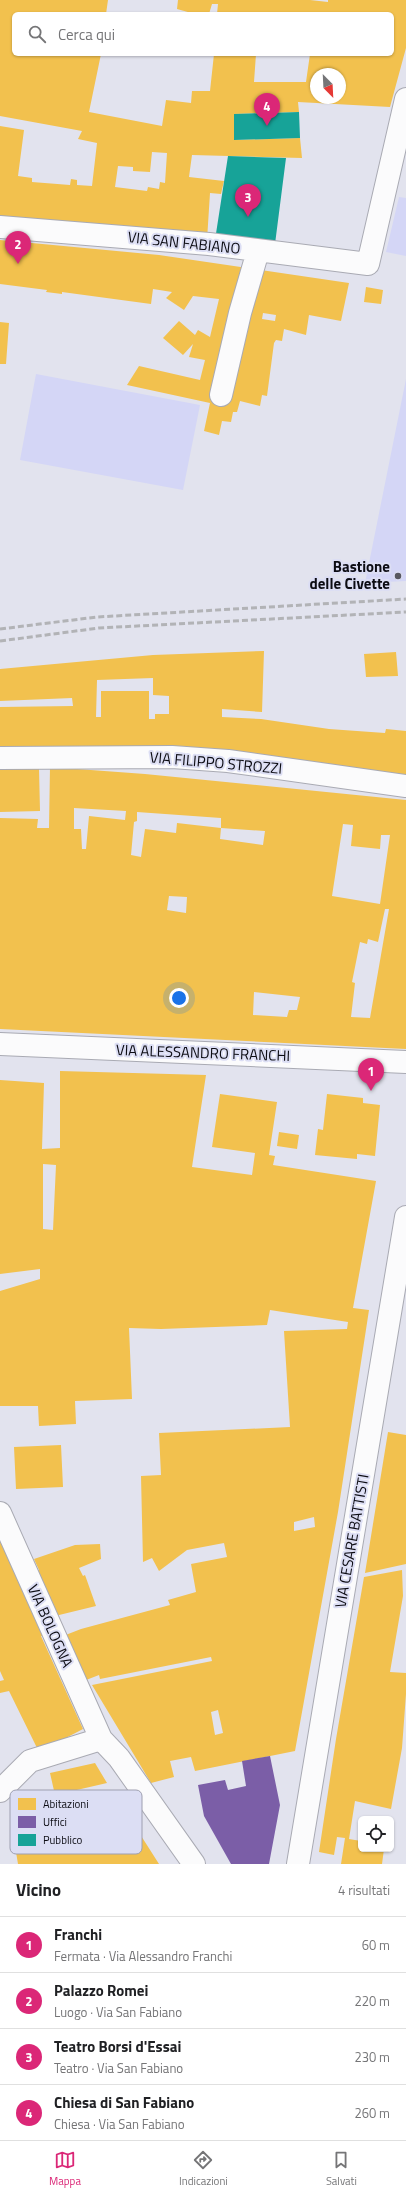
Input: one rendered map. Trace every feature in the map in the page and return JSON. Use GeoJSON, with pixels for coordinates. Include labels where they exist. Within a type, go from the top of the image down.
{"type":"FeatureCollection","features":[{"type":"Feature","properties":{"kind":"street","name":"VIA SAN FABIANO"},"geometry":{"type":"LineString","coordinates":[[0,227],[208,244],[368,264],[406,99]]}},
{"type":"Feature","properties":{"kind":"street"},"geometry":{"type":"LineString","coordinates":[[221,395],[240,313],[258,251]]}},
{"type":"Feature","properties":{"kind":"street","name":"VIA FILIPPO STROZZI"},"geometry":{"type":"LineString","coordinates":[[0,758],[172,757],[228,761],[406,786]]}},
{"type":"Feature","properties":{"kind":"street","name":"VIA ALESSANDRO FRANCHI"},"geometry":{"type":"LineString","coordinates":[[0,1044],[406,1062]]}},
{"type":"Feature","properties":{"kind":"street","name":"VIA CESARE BATTISTI"},"geometry":{"type":"LineString","coordinates":[[298,1864],[406,1217]]}},
{"type":"Feature","properties":{"kind":"street","name":"VIA BOLOGNA"},"geometry":{"type":"LineString","coordinates":[[0,1514],[101,1739],[119,1758],[142,1790]]}},
{"type":"Feature","properties":{"kind":"street"},"geometry":{"type":"LineString","coordinates":[[0,1791],[30,1761],[101,1739]]}},
{"type":"Feature","properties":{"kind":"street","name":"VIA BOLOGNA"},"geometry":{"type":"LineString","coordinates":[[142,1791],[194,1864]]}},
{"type":"Feature","properties":{"kind":"shaded area"},"geometry":{"type":"Polygon","coordinates":[[[399,197],[406,198],[406,256],[386,252],[399,197]]]}},
{"type":"Feature","properties":{"kind":"shaded area"},"geometry":{"type":"Polygon","coordinates":[[[36,374],[200,405],[183,490],[20,460],[36,374]]]}},
{"type":"Feature","properties":{"kind":"shaded area"},"geometry":{"type":"Polygon","coordinates":[[[406,379],[406,581],[365,583],[406,379]]]}},
{"type":"Feature","properties":{"kind":"building: Abitazioni"},"geometry":{"type":"Polygon","coordinates":[[[0,0],[108,0],[106,12],[12,12],[12,56],[101,56],[89,112],[162,126],[166,100],[191,103],[192,91],[210,91],[214,56],[256,56],[254,82],[306,82],[310,56],[394,56],[394,12],[217,12],[218,4],[212,4],[210,12],[188,12],[177,9],[178,0],[310,0],[328,2],[328,0],[406,0],[406,48],[390,107],[335,104],[346,104],[346,68],[310,68],[310,103],[298,102],[299,112],[234,114],[234,140],[300,138],[302,158],[192,155],[189,177],[224,181],[221,194],[210,193],[207,240],[0,222],[0,126],[24,130],[18,176],[32,178],[32,182],[70,185],[71,179],[77,180],[77,185],[92,186],[97,143],[78,139],[82,131],[0,116],[0,0]],[[152,152],[150,172],[133,171],[133,167],[118,166],[115,187],[147,191],[148,187],[159,189],[160,182],[165,183],[167,153],[152,152]]]}},
{"type":"Feature","properties":{"kind":"building: Abitazioni"},"geometry":{"type":"Polygon","coordinates":[[[0,240],[159,255],[349,283],[341,321],[309,315],[306,335],[284,329],[282,341],[276,340],[274,343],[267,396],[262,395],[260,406],[240,401],[237,412],[233,412],[231,422],[222,421],[219,435],[204,431],[210,403],[127,385],[139,366],[200,380],[205,360],[189,357],[193,344],[183,355],[163,338],[179,321],[195,335],[198,330],[210,337],[219,299],[193,296],[184,310],[166,298],[172,292],[153,289],[151,304],[62,292],[62,294],[46,292],[47,290],[0,284],[0,240]],[[263,313],[262,319],[275,321],[276,315],[263,313]]]}},
{"type":"Feature","properties":{"kind":"building: Abitazioni"},"geometry":{"type":"Polygon","coordinates":[[[366,287],[383,290],[381,304],[364,302],[366,287]]]}},
{"type":"Feature","properties":{"kind":"building: Abitazioni"},"geometry":{"type":"Polygon","coordinates":[[[0,322],[9,323],[6,364],[0,364],[0,322]]]}},
{"type":"Feature","properties":{"kind":"building: Abitazioni"},"geometry":{"type":"Polygon","coordinates":[[[264,651],[262,712],[222,709],[222,717],[261,719],[329,729],[385,733],[386,729],[406,731],[406,784],[0,752],[0,707],[73,706],[72,698],[0,701],[0,669],[153,655],[264,651]],[[153,678],[97,680],[96,717],[101,717],[101,691],[149,691],[149,719],[155,719],[155,714],[169,714],[169,696],[153,695],[153,678]]]}},
{"type":"Feature","properties":{"kind":"building: Abitazioni"},"geometry":{"type":"Polygon","coordinates":[[[396,652],[398,676],[366,677],[364,654],[396,652]]]}},
{"type":"Feature","properties":{"kind":"building: Abitazioni"},"geometry":{"type":"Polygon","coordinates":[[[50,767],[145,774],[406,800],[406,1049],[0,1029],[0,818],[38,819],[37,828],[49,828],[50,767]],[[74,808],[74,829],[81,829],[82,849],[86,849],[89,816],[125,820],[126,811],[74,808]],[[137,812],[137,821],[134,822],[131,855],[141,857],[145,829],[176,833],[177,823],[221,828],[221,818],[137,812]],[[343,824],[332,896],[380,904],[390,835],[381,835],[380,849],[351,846],[353,825],[343,824]],[[221,828],[220,839],[263,845],[265,831],[221,828]],[[169,896],[167,910],[186,913],[187,897],[169,896]],[[385,909],[378,942],[368,939],[367,944],[360,942],[352,982],[355,983],[351,1017],[370,1018],[389,909],[385,909]],[[254,992],[253,1015],[287,1017],[289,1010],[297,1010],[300,997],[254,992]]]}},
{"type":"Feature","properties":{"kind":"building: Abitazioni"},"geometry":{"type":"Polygon","coordinates":[[[39,768],[40,811],[0,812],[0,769],[39,768]]]}},
{"type":"Feature","properties":{"kind":"building: Abitazioni"},"geometry":{"type":"Polygon","coordinates":[[[60,1071],[206,1075],[192,1167],[252,1175],[255,1153],[212,1147],[220,1094],[277,1102],[269,1155],[275,1156],[273,1165],[376,1181],[353,1308],[369,1310],[338,1512],[295,1751],[195,1771],[191,1757],[170,1761],[174,1777],[151,1783],[92,1685],[212,1661],[211,1657],[100,1679],[99,1675],[81,1682],[63,1636],[81,1629],[170,1605],[168,1600],[196,1592],[191,1564],[227,1557],[224,1543],[187,1550],[159,1571],[152,1558],[143,1562],[141,1476],[161,1475],[159,1433],[290,1427],[284,1331],[347,1329],[348,1322],[270,1310],[267,1325],[161,1329],[129,1328],[132,1399],[75,1401],[76,1424],[39,1426],[38,1406],[0,1406],[0,1291],[40,1279],[40,1269],[0,1274],[0,1080],[44,1083],[42,1149],[60,1148],[60,1071]],[[43,1164],[43,1229],[53,1230],[56,1165],[43,1164]],[[314,1517],[294,1522],[294,1531],[315,1527],[314,1517]],[[218,1710],[211,1712],[215,1735],[223,1733],[218,1710]]]}},
{"type":"Feature","properties":{"kind":"building: Abitazioni"},"geometry":{"type":"Polygon","coordinates":[[[327,1094],[363,1098],[363,1103],[380,1105],[375,1156],[357,1154],[357,1159],[315,1155],[318,1129],[323,1130],[327,1094]]]}},
{"type":"Feature","properties":{"kind":"building: Abitazioni"},"geometry":{"type":"Polygon","coordinates":[[[279,1132],[299,1135],[297,1149],[277,1146],[279,1132]]]}},
{"type":"Feature","properties":{"kind":"building: Abitazioni"},"geometry":{"type":"Polygon","coordinates":[[[388,1432],[406,1435],[406,1564],[365,1573],[388,1432]]]}},
{"type":"Feature","properties":{"kind":"building: Abitazioni"},"geometry":{"type":"Polygon","coordinates":[[[61,1445],[63,1487],[16,1489],[14,1447],[61,1445]]]}},
{"type":"Feature","properties":{"kind":"building: Abitazioni"},"geometry":{"type":"Polygon","coordinates":[[[0,1539],[43,1636],[41,1636],[83,1729],[39,1752],[9,1691],[0,1693],[0,1681],[4,1680],[0,1671],[0,1539]]]}},
{"type":"Feature","properties":{"kind":"building: Abitazioni"},"geometry":{"type":"Polygon","coordinates":[[[100,1544],[101,1559],[79,1568],[83,1576],[85,1575],[96,1606],[55,1616],[35,1573],[39,1570],[34,1559],[75,1545],[100,1544]]]}},
{"type":"Feature","properties":{"kind":"building: Abitazioni"},"geometry":{"type":"Polygon","coordinates":[[[402,1570],[403,1596],[390,1672],[406,1673],[402,1748],[391,1809],[355,1801],[349,1839],[358,1840],[358,1852],[384,1852],[382,1864],[341,1864],[345,1838],[337,1837],[334,1855],[319,1852],[336,1739],[364,1577],[402,1570]]]}},
{"type":"Feature","properties":{"kind":"building: Abitazioni"},"geometry":{"type":"Polygon","coordinates":[[[95,1763],[107,1783],[77,1790],[54,1790],[50,1773],[95,1763]]]}},
{"type":"Feature","properties":{"kind":"building: Abitazioni"},"geometry":{"type":"Polygon","coordinates":[[[142,1837],[159,1864],[18,1864],[16,1854],[142,1854],[142,1837]]]}},
{"type":"Feature","properties":{"kind":"building: Uffici"},"geometry":{"type":"Polygon","coordinates":[[[270,1756],[280,1805],[269,1864],[231,1864],[204,1816],[198,1785],[225,1780],[228,1790],[246,1786],[242,1761],[270,1756]]]}},
{"type":"Feature","properties":{"kind":"building: Pubblico"},"geometry":{"type":"Polygon","coordinates":[[[299,112],[300,138],[234,140],[234,114],[299,112]]]}},
{"type":"Feature","properties":{"kind":"building: Pubblico"},"geometry":{"type":"Polygon","coordinates":[[[228,156],[286,158],[275,244],[215,240],[228,156]]]}},
{"type":"Feature","properties":{"kind":"railway"},"geometry":{"type":"LineString","coordinates":[[0,629],[97,617],[406,599]]}},
{"type":"Feature","properties":{"kind":"railway"},"geometry":{"type":"LineString","coordinates":[[0,641],[99,628],[406,612]]}},
{"type":"Feature","properties":{"kind":"place","name":"Chiesa di San Fabiano"},"geometry":{"type":"Point","coordinates":[267,126]}},
{"type":"Feature","properties":{"kind":"place","name":"Teatro Borsi d'Essai"},"geometry":{"type":"Point","coordinates":[248,217]}},
{"type":"Feature","properties":{"kind":"place","name":"Palazzo Romei"},"geometry":{"type":"Point","coordinates":[18,264]}},
{"type":"Feature","properties":{"kind":"place","name":"Bastione delle Civette"},"geometry":{"type":"Point","coordinates":[398,576]}},
{"type":"Feature","properties":{"kind":"place","name":"Franchi"},"geometry":{"type":"Point","coordinates":[371,1091]}}]}
